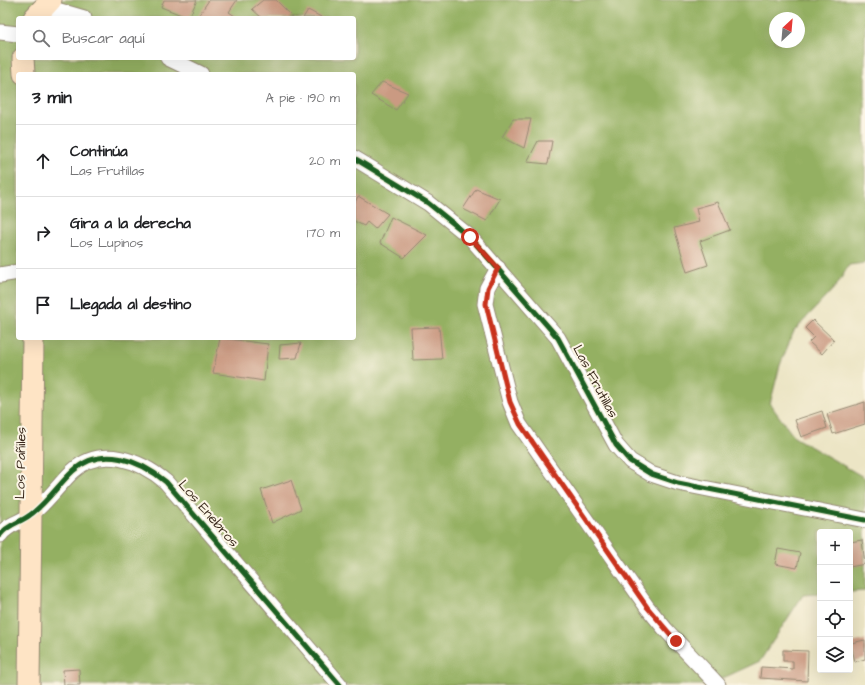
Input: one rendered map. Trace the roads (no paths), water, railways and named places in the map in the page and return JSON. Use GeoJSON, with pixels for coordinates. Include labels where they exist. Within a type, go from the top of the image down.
{"type":"FeatureCollection","features":[{"type":"Feature","properties":{"kind":"street"},"geometry":{"type":"LineString","coordinates":[[44,8],[76,16]]}},
{"type":"Feature","properties":{"kind":"street"},"geometry":{"type":"LineString","coordinates":[[0,32],[16,34]]}},
{"type":"Feature","properties":{"kind":"street"},"geometry":{"type":"LineString","coordinates":[[23,60],[24,72]]}},
{"type":"Feature","properties":{"kind":"street"},"geometry":{"type":"LineString","coordinates":[[172,60],[197,72]]}},
{"type":"Feature","properties":{"kind":"street","name":"Las Frutillas"},"geometry":{"type":"LineString","coordinates":[[356,159],[414,193],[442,213],[470,237],[558,338],[616,445],[630,461],[651,474],[678,483],[865,520]]}},
{"type":"Feature","properties":{"kind":"street"},"geometry":{"type":"LineString","coordinates":[[498,268],[488,288],[486,304],[510,402],[520,424],[657,619],[718,685]]}},
{"type":"Feature","properties":{"kind":"street"},"geometry":{"type":"LineString","coordinates":[[0,274],[16,272]]}},
{"type":"Feature","properties":{"kind":"street","name":"Los Pañiles"},"geometry":{"type":"LineString","coordinates":[[28,685],[33,340]]}},
{"type":"Feature","properties":{"kind":"street","name":"Los Enebros"},"geometry":{"type":"LineString","coordinates":[[0,535],[13,524],[31,515],[73,471],[88,461],[97,458],[116,458],[142,465],[166,482],[340,685]]}}]}
